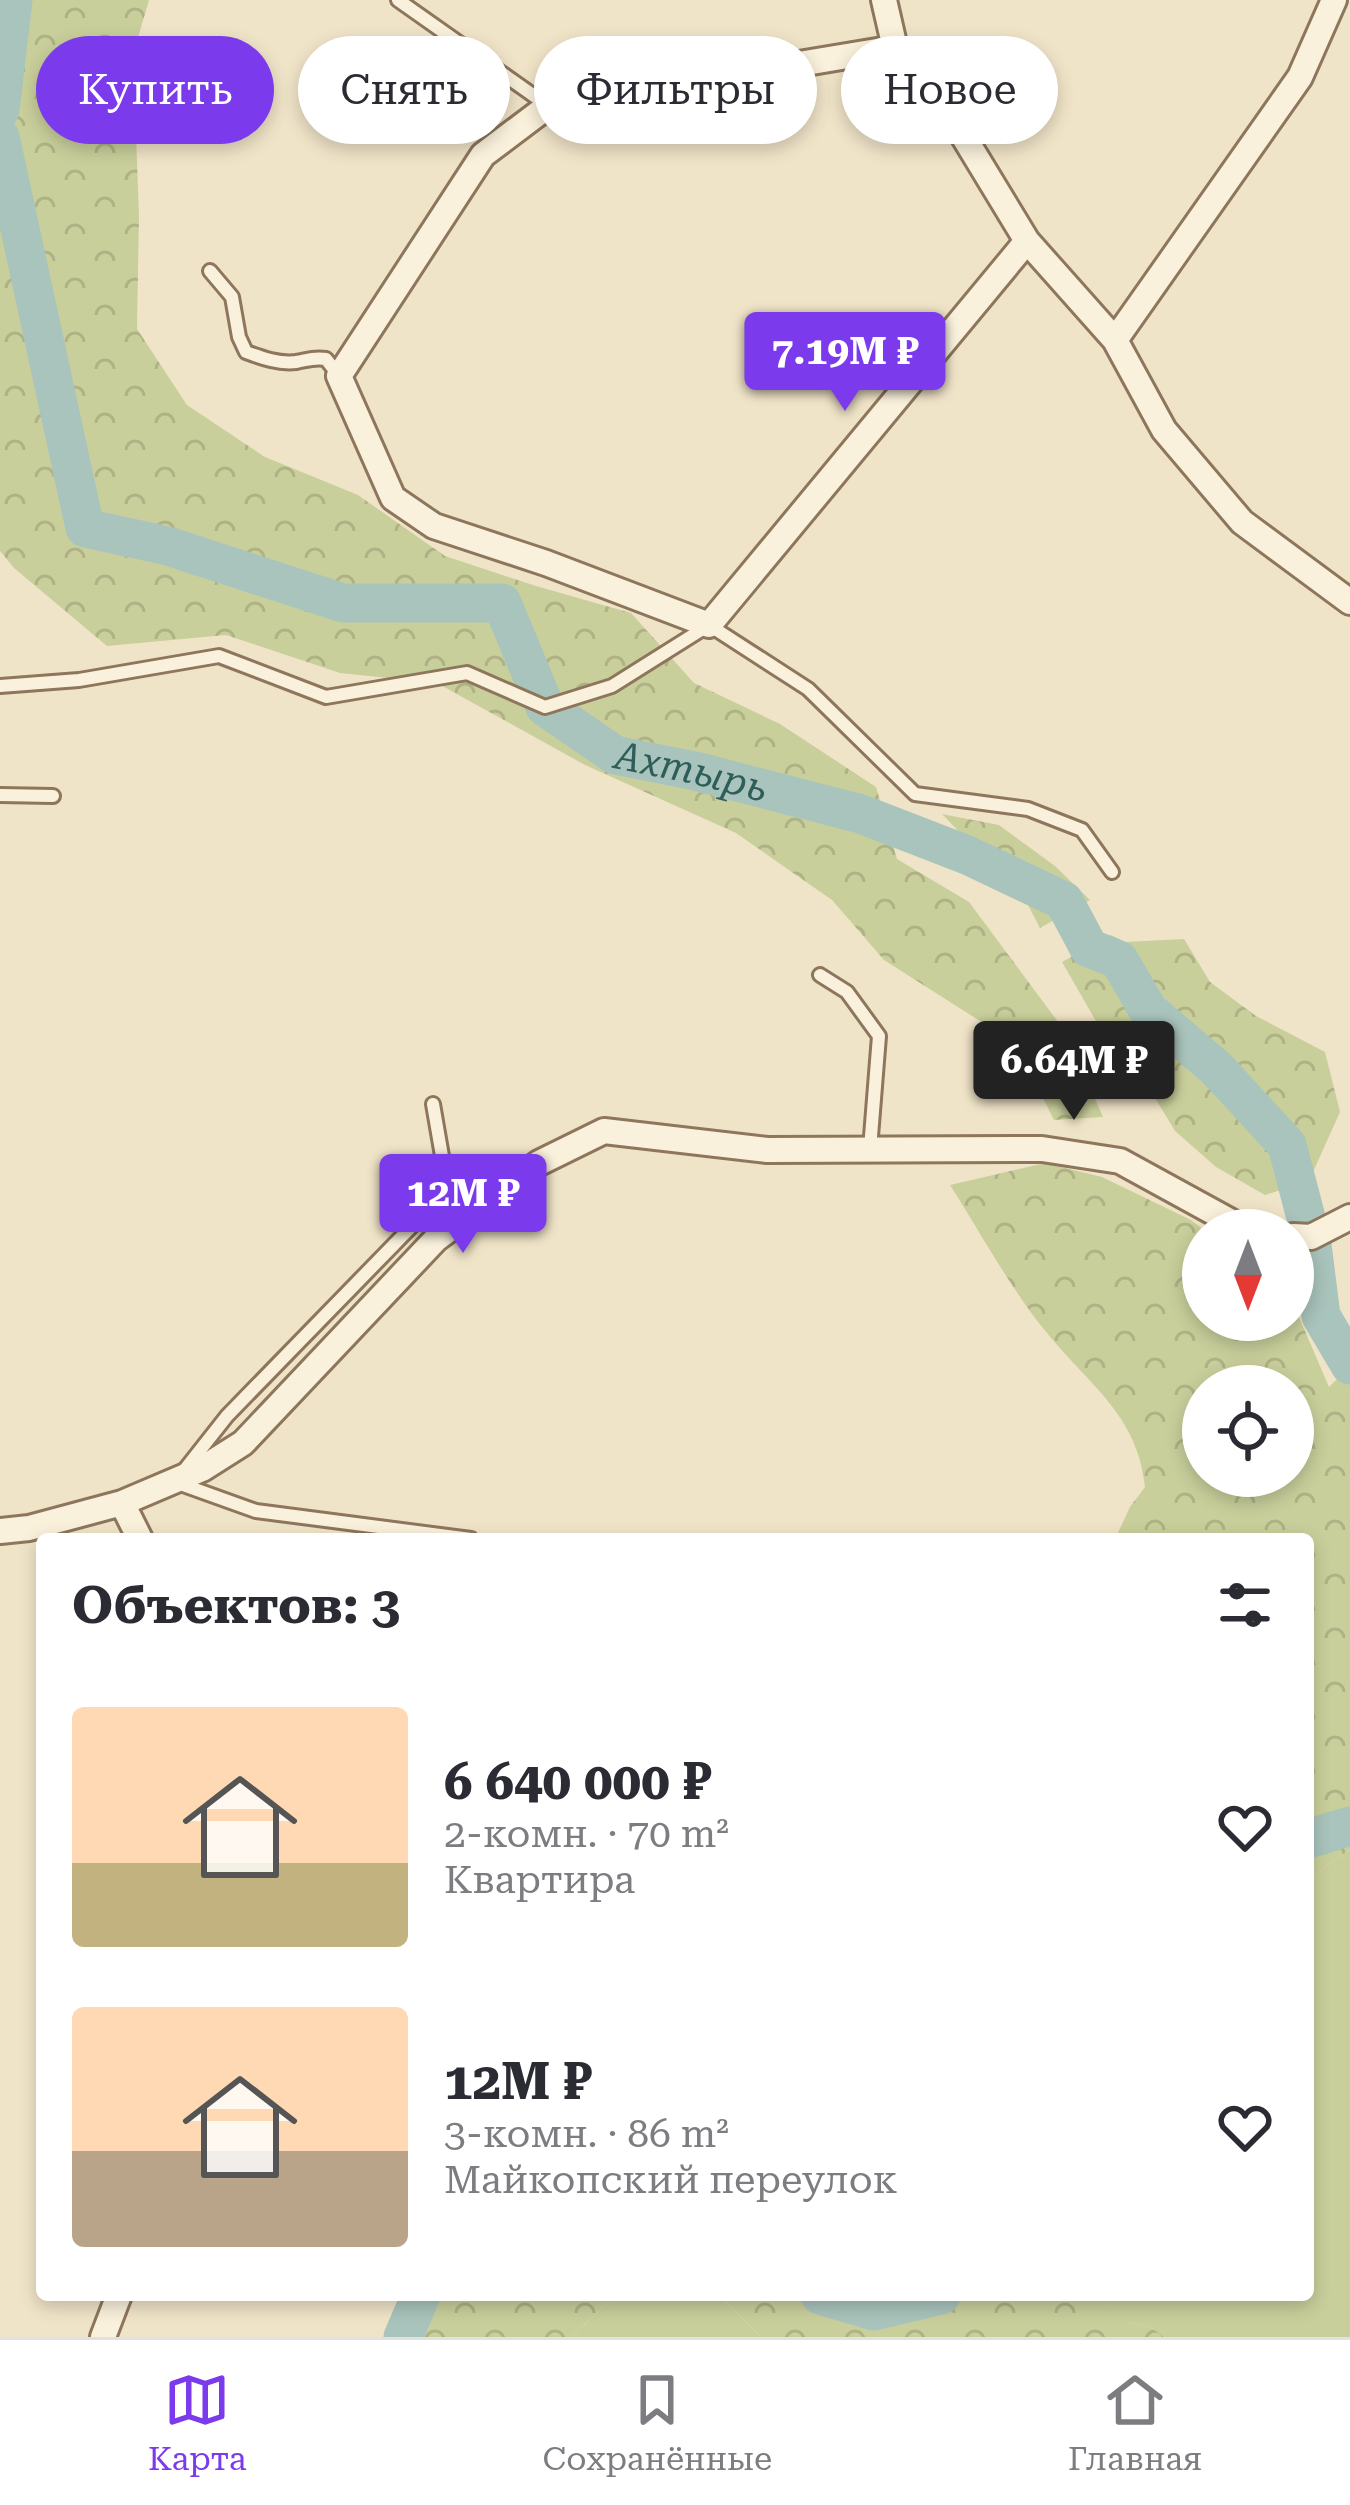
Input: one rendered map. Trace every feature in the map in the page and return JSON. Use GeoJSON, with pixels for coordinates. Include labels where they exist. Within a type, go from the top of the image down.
{"type":"FeatureCollection","features":[{"type":"Feature","properties":{"kind":"street"},"geometry":{"type":"LineString","coordinates":[[884,0],[892,36]]}},
{"type":"Feature","properties":{"kind":"street"},"geometry":{"type":"LineString","coordinates":[[1115,340],[1300,77],[1334,0]]}},
{"type":"Feature","properties":{"kind":"street"},"geometry":{"type":"LineString","coordinates":[[534,116],[483,154],[339,376],[393,498],[434,526],[546,562],[709,625],[1027,241]]}},
{"type":"Feature","properties":{"kind":"street"},"geometry":{"type":"LineString","coordinates":[[968,144],[1027,241],[1115,340],[1164,430],[1242,521],[1350,602]]}},
{"type":"Feature","properties":{"kind":"street"},"geometry":{"type":"LineString","coordinates":[[0,1531],[122,1503],[176,1482],[243,1443],[436,1239],[538,1163],[604,1131],[767,1150],[1042,1149],[1120,1161],[1208,1209]]}},
{"type":"Feature","properties":{"kind":"street"},"geometry":{"type":"LineString","coordinates":[[1314,1235],[1350,1216]]}},
{"type":"Feature","properties":{"kind":"street"},"geometry":{"type":"LineString","coordinates":[[122,1503],[137,1533]]}},
{"type":"Feature","properties":{"kind":"street"},"geometry":{"type":"LineString","coordinates":[[104,2337],[117,2301]]}},
{"type":"Feature","properties":{"kind":"lane"},"geometry":{"type":"LineString","coordinates":[[398,0],[534,96]]}},
{"type":"Feature","properties":{"kind":"lane"},"geometry":{"type":"LineString","coordinates":[[210,271],[232,297],[238,338],[246,352],[279,362],[326,359],[339,376]]}},
{"type":"Feature","properties":{"kind":"lane"},"geometry":{"type":"LineString","coordinates":[[0,686],[79,680],[219,656],[326,697],[467,674],[544,707],[612,686],[709,625],[808,689],[915,794],[1028,809],[1082,830],[1112,872]]}},
{"type":"Feature","properties":{"kind":"lane"},"geometry":{"type":"LineString","coordinates":[[0,795],[53,796]]}},
{"type":"Feature","properties":{"kind":"lane"},"geometry":{"type":"LineString","coordinates":[[820,975],[847,992],[879,1036],[870,1150]]}},
{"type":"Feature","properties":{"kind":"lane"},"geometry":{"type":"LineString","coordinates":[[425,1533],[256,1511],[176,1482],[226,1416],[412,1226],[435,1192],[442,1156],[433,1104]]}},
{"type":"Feature","properties":{"kind":"green space"},"geometry":{"type":"Polygon","coordinates":[[[0,0],[149,0],[139,36],[36,36],[36,144],[136,144],[137,329],[187,405],[265,457],[358,495],[445,556],[631,613],[694,683],[780,724],[876,787],[897,859],[969,902],[1067,1034],[1103,1117],[1054,1120],[1016,1044],[884,960],[832,900],[736,833],[585,765],[437,683],[340,673],[226,635],[107,646],[0,551],[0,0]]]}},
{"type":"Feature","properties":{"kind":"green space"},"geometry":{"type":"Polygon","coordinates":[[[942,814],[999,825],[1055,866],[1090,900],[1040,928],[1027,903],[942,814]]]}},
{"type":"Feature","properties":{"kind":"green space"},"geometry":{"type":"Polygon","coordinates":[[[1111,935],[1125,942],[1184,939],[1210,982],[1256,1016],[1325,1052],[1340,1112],[1309,1181],[1265,1195],[1216,1167],[1175,1131],[1132,1060],[1097,1023],[1062,962],[1111,935]]]}},
{"type":"Feature","properties":{"kind":"green space"},"geometry":{"type":"Polygon","coordinates":[[[1045,1163],[1102,1177],[1182,1216],[1182,1341],[1309,1341],[1329,1387],[1350,1366],[1350,1849],[1314,1876],[1314,1533],[1118,1533],[1145,1487],[1140,1462],[1122,1420],[1047,1333],[950,1185],[1045,1163]]]}},
{"type":"Feature","properties":{"kind":"green space"},"geometry":{"type":"Polygon","coordinates":[[[1350,1849],[1350,2337],[1164,2337],[1152,2328],[1107,2316],[1111,2301],[1314,2301],[1314,1876],[1350,1849]]]}},
{"type":"Feature","properties":{"kind":"green space"},"geometry":{"type":"Polygon","coordinates":[[[402,2301],[610,2301],[571,2337],[386,2337],[402,2301]]]}},
{"type":"Feature","properties":{"kind":"green space"},"geometry":{"type":"Polygon","coordinates":[[[610,2301],[725,2301],[761,2337],[571,2337],[610,2301]]]}},
{"type":"Feature","properties":{"kind":"green space"},"geometry":{"type":"Polygon","coordinates":[[[725,2301],[1112,2301],[1108,2316],[1152,2328],[1164,2337],[761,2337],[725,2301]]]}},
{"type":"Feature","properties":{"kind":"waterway","name":"Ахтырь"},"geometry":{"type":"LineString","coordinates":[[0,110],[13,0]]}},
{"type":"Feature","properties":{"kind":"waterway","name":"Ахтырь"},"geometry":{"type":"LineString","coordinates":[[0,137],[85,528],[168,546],[343,603],[502,603],[545,707],[615,755],[861,814],[967,855],[1064,901],[1089,948],[1119,960],[1148,1010],[1217,1069],[1287,1145],[1311,1237],[1321,1316],[1350,1365]]}},
{"type":"Feature","properties":{"kind":"waterway","name":"Ахтырь"},"geometry":{"type":"LineString","coordinates":[[1314,1837],[1350,1826]]}},
{"type":"Feature","properties":{"kind":"waterway","name":"Ахтырь"},"geometry":{"type":"LineString","coordinates":[[403,2337],[418,2301]]}},
{"type":"Feature","properties":{"kind":"waterway","name":"Ахтырь"},"geometry":{"type":"LineString","coordinates":[[840,2301],[874,2311],[916,2301]]}}]}
